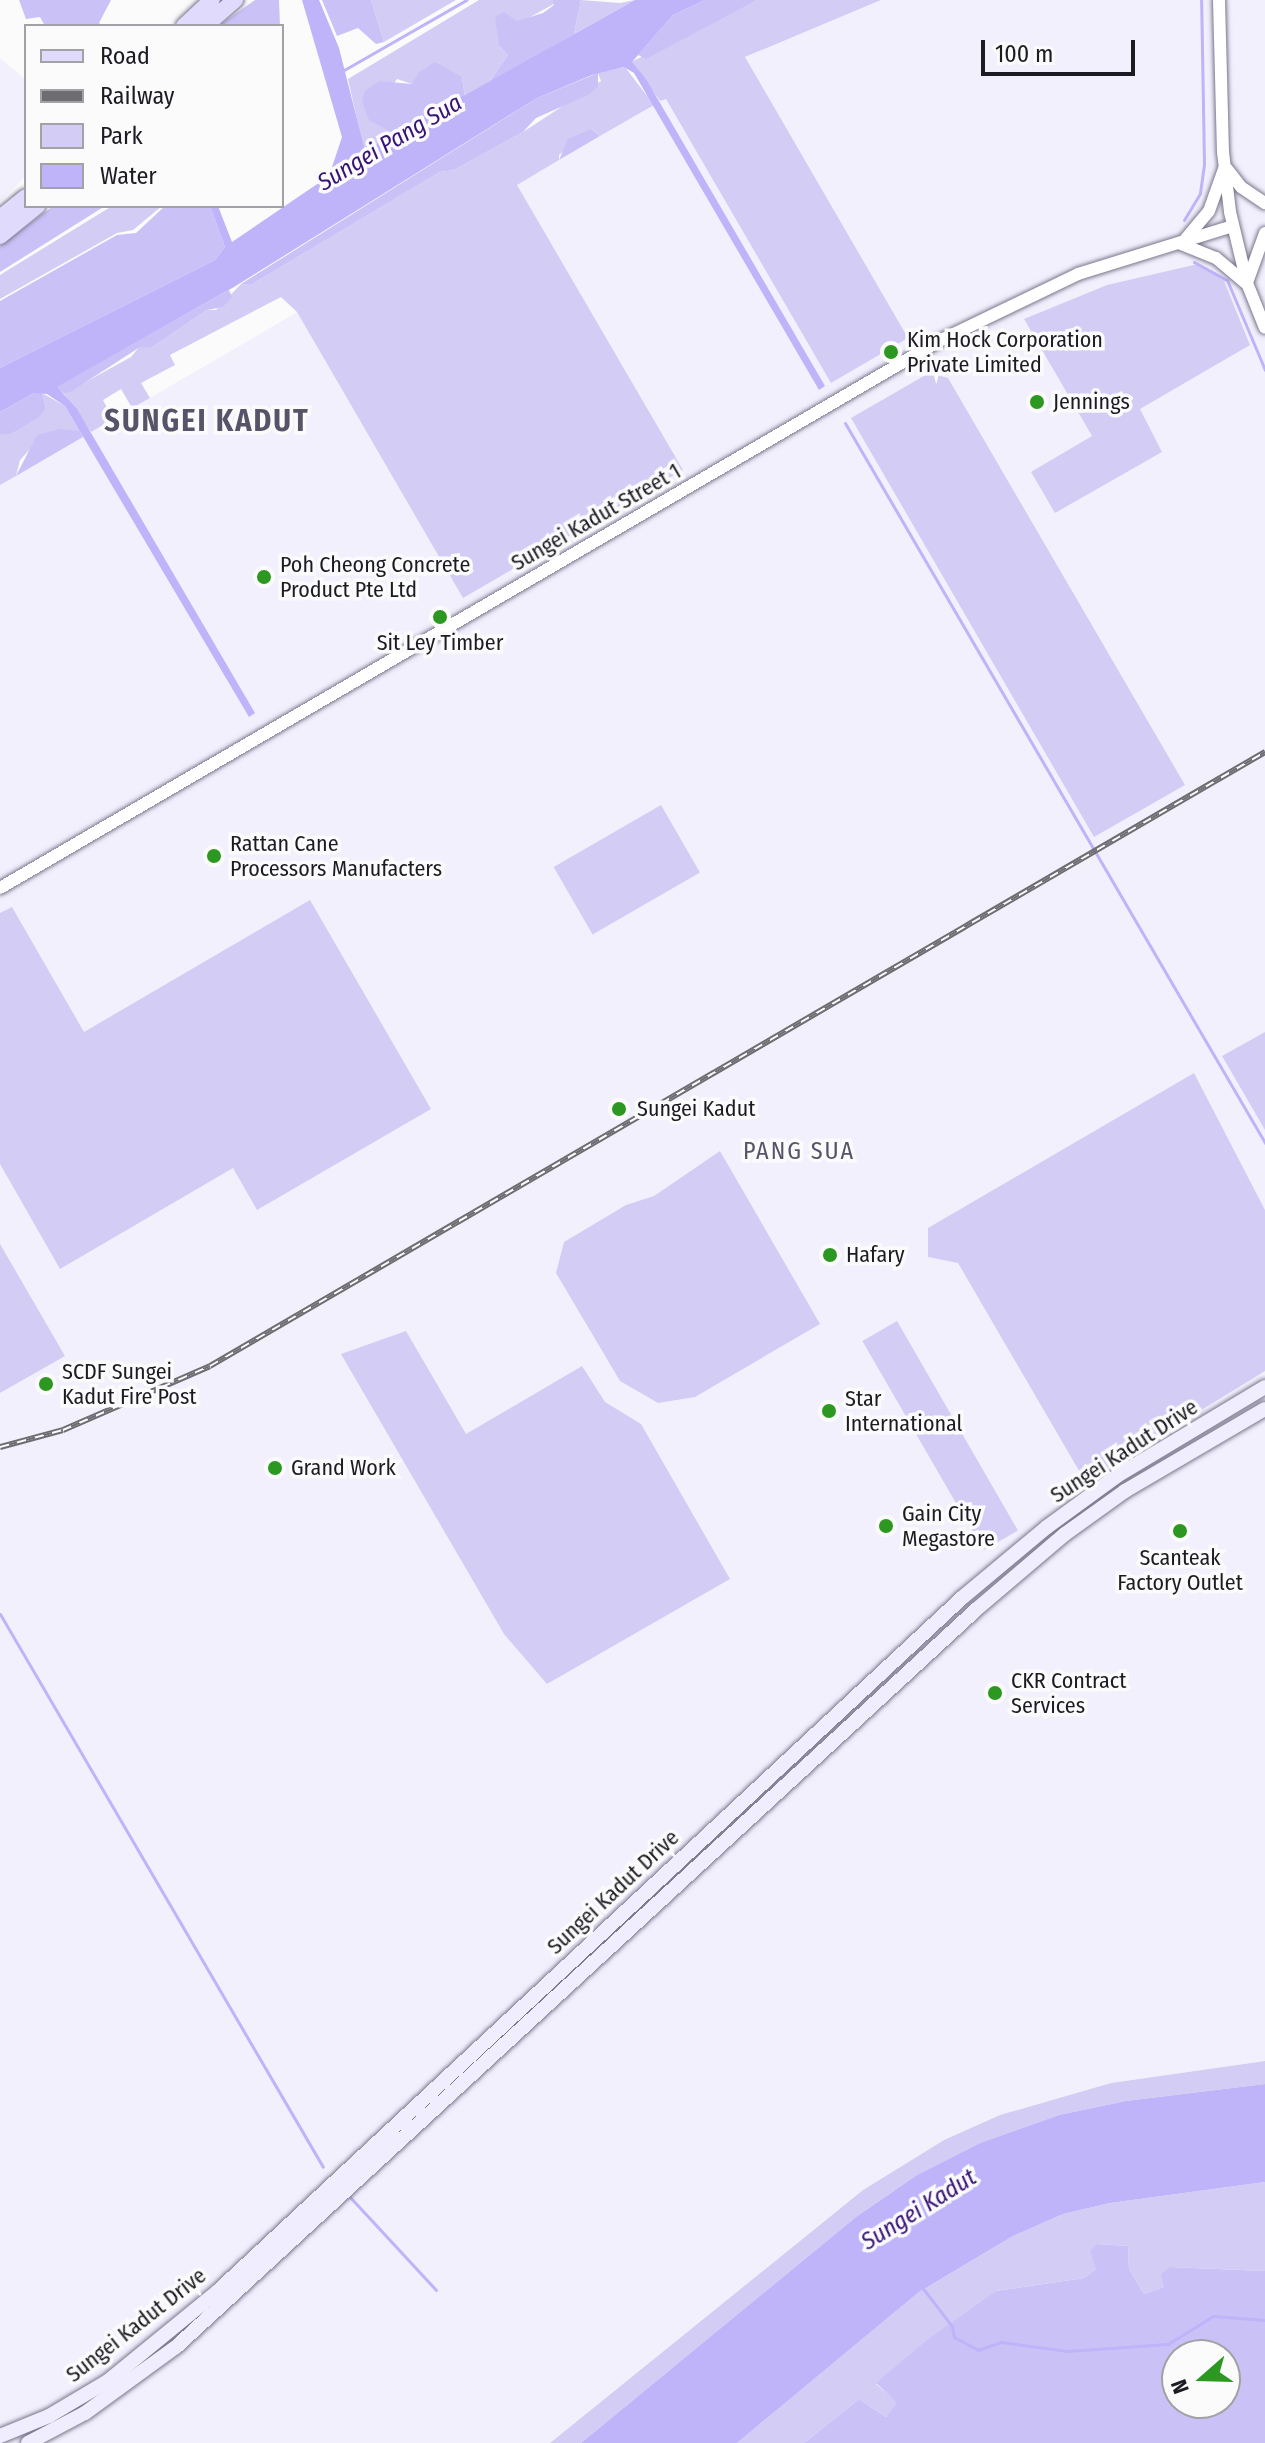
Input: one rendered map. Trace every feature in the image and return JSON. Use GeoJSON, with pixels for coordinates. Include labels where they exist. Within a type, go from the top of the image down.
{"type":"FeatureCollection","features":[{"type":"Feature","properties":{"kind":"main road"},"geometry":{"type":"LineString","coordinates":[[186,24],[212,0]]}},
{"type":"Feature","properties":{"kind":"main road"},"geometry":{"type":"LineString","coordinates":[[207,24],[235,0]]}},
{"type":"Feature","properties":{"kind":"main road"},"geometry":{"type":"LineString","coordinates":[[0,218],[24,199]]}},
{"type":"Feature","properties":{"kind":"main road"},"geometry":{"type":"LineString","coordinates":[[0,236],[35,208]]}},
{"type":"Feature","properties":{"kind":"main road","name":"Sungei Kadut Drive"},"geometry":{"type":"LineString","coordinates":[[0,2436],[49,2416],[108,2381],[219,2290],[963,1597],[1047,1527],[1117,1476],[1265,1387]]}},
{"type":"Feature","properties":{"kind":"main road","name":"Sungei Kadut Drive"},"geometry":{"type":"LineString","coordinates":[[28,2443],[85,2413],[176,2347],[967,1618],[1065,1534],[1125,1491],[1265,1409]]}},
{"type":"Feature","properties":{"kind":"street"},"geometry":{"type":"LineString","coordinates":[[1219,0],[1225,166],[1233,226],[1247,283],[1265,328]]}},
{"type":"Feature","properties":{"kind":"street"},"geometry":{"type":"LineString","coordinates":[[1225,166],[1241,187],[1265,203]]}},
{"type":"Feature","properties":{"kind":"street"},"geometry":{"type":"LineString","coordinates":[[1225,166],[1209,211],[1181,244],[1216,258],[1247,283]]}},
{"type":"Feature","properties":{"kind":"street","name":"Sungei Kadut Street 1"},"geometry":{"type":"LineString","coordinates":[[0,888],[939,341],[1078,274],[1233,226]]}},
{"type":"Feature","properties":{"kind":"street"},"geometry":{"type":"LineString","coordinates":[[1247,283],[1265,233]]}},
{"type":"Feature","properties":{"kind":"shaded area"},"geometry":{"type":"Polygon","coordinates":[[[19,0],[111,0],[100,24],[44,24],[40,17],[26,19],[19,0]]]}},
{"type":"Feature","properties":{"kind":"shaded area"},"geometry":{"type":"Polygon","coordinates":[[[255,0],[279,0],[280,24],[221,24],[255,0]]]}},
{"type":"Feature","properties":{"kind":"shaded area"},"geometry":{"type":"Polygon","coordinates":[[[322,0],[371,0],[384,42],[376,44],[358,28],[337,36],[322,0]]]}},
{"type":"Feature","properties":{"kind":"shaded area"},"geometry":{"type":"Polygon","coordinates":[[[552,0],[581,0],[574,34],[487,85],[508,55],[499,46],[495,17],[504,12],[517,21],[543,13],[554,5],[552,0]]]}},
{"type":"Feature","properties":{"kind":"shaded area"},"geometry":{"type":"Polygon","coordinates":[[[705,0],[757,0],[646,59],[638,55],[673,15],[705,0]]]}},
{"type":"Feature","properties":{"kind":"shaded area"},"geometry":{"type":"Polygon","coordinates":[[[881,0],[1265,0],[1265,2061],[1111,2083],[1000,2115],[944,2140],[863,2190],[550,2443],[0,2443],[0,485],[712,71],[881,0]]]}},
{"type":"Feature","properties":{"kind":"shaded area"},"geometry":{"type":"Polygon","coordinates":[[[0,58],[24,78],[24,178],[0,202],[0,58]]]}},
{"type":"Feature","properties":{"kind":"shaded area"},"geometry":{"type":"Polygon","coordinates":[[[435,62],[462,77],[465,98],[396,135],[369,120],[362,101],[365,91],[379,81],[412,84],[419,72],[435,62]]]}},
{"type":"Feature","properties":{"kind":"shaded area"},"geometry":{"type":"Polygon","coordinates":[[[598,73],[598,87],[588,95],[536,118],[523,132],[454,170],[440,172],[251,285],[241,284],[537,98],[598,73]]]}},
{"type":"Feature","properties":{"kind":"shaded area"},"geometry":{"type":"Polygon","coordinates":[[[591,129],[600,136],[559,160],[568,139],[591,129]]]}},
{"type":"Feature","properties":{"kind":"shaded area"},"geometry":{"type":"Polygon","coordinates":[[[50,208],[102,208],[0,272],[0,246],[50,208]]]}},
{"type":"Feature","properties":{"kind":"shaded area"},"geometry":{"type":"Polygon","coordinates":[[[163,208],[211,208],[225,247],[215,260],[0,368],[0,301],[117,235],[136,233],[163,208]]]}},
{"type":"Feature","properties":{"kind":"shaded area"},"geometry":{"type":"Polygon","coordinates":[[[229,290],[232,297],[223,307],[207,310],[151,348],[140,347],[72,391],[64,394],[56,387],[229,290]]]}},
{"type":"Feature","properties":{"kind":"shaded area"},"geometry":{"type":"Polygon","coordinates":[[[34,393],[42,393],[46,408],[39,417],[11,434],[0,434],[0,412],[34,393]]]}},
{"type":"Feature","properties":{"kind":"shaded area"},"geometry":{"type":"Polygon","coordinates":[[[60,429],[80,431],[83,437],[16,476],[37,435],[60,429]]]}},
{"type":"Feature","properties":{"kind":"shaded area"},"geometry":{"type":"Polygon","coordinates":[[[1097,2244],[1128,2246],[1129,2269],[1144,2294],[1164,2287],[1161,2274],[1170,2267],[1265,2271],[1265,2443],[804,2443],[859,2399],[886,2417],[897,2403],[876,2383],[927,2340],[996,2291],[1084,2278],[1096,2269],[1090,2251],[1097,2244]]]}},
{"type":"Feature","properties":{"kind":"green space"},"geometry":{"type":"Polygon","coordinates":[[[371,0],[456,0],[384,42],[371,0]]]}},
{"type":"Feature","properties":{"kind":"green space"},"geometry":{"type":"Polygon","coordinates":[[[479,0],[552,0],[554,4],[499,34],[499,46],[508,55],[487,85],[465,98],[462,77],[412,84],[397,79],[369,119],[396,135],[364,151],[348,79],[479,0]]]}},
{"type":"Feature","properties":{"kind":"green space"},"geometry":{"type":"Polygon","coordinates":[[[581,0],[620,3],[635,0],[574,34],[581,0]]]}},
{"type":"Feature","properties":{"kind":"green space"},"geometry":{"type":"Polygon","coordinates":[[[757,0],[881,0],[745,57],[908,338],[831,383],[666,99],[660,101],[631,62],[757,0]]]}},
{"type":"Feature","properties":{"kind":"green space"},"geometry":{"type":"Polygon","coordinates":[[[625,67],[654,105],[600,136],[591,129],[559,155],[559,160],[517,185],[683,470],[463,598],[297,312],[281,297],[170,355],[175,365],[141,383],[150,398],[132,408],[121,389],[103,400],[113,419],[91,432],[64,394],[131,357],[140,346],[151,348],[207,310],[216,310],[241,284],[251,285],[440,172],[454,170],[523,132],[601,81],[598,73],[625,67]]]}},
{"type":"Feature","properties":{"kind":"green space"},"geometry":{"type":"Polygon","coordinates":[[[109,208],[160,208],[133,230],[117,233],[0,299],[0,275],[109,208]]]}},
{"type":"Feature","properties":{"kind":"green space"},"geometry":{"type":"Polygon","coordinates":[[[1198,264],[1224,281],[1250,345],[1140,409],[1162,452],[1055,513],[1031,472],[1092,436],[1024,319],[1107,285],[1198,264]]]}},
{"type":"Feature","properties":{"kind":"green space"},"geometry":{"type":"Polygon","coordinates":[[[929,373],[948,378],[1185,785],[1094,837],[851,418],[929,373]]]}},
{"type":"Feature","properties":{"kind":"green space"},"geometry":{"type":"Polygon","coordinates":[[[42,393],[65,406],[80,431],[34,445],[20,460],[16,476],[0,485],[0,434],[11,434],[46,408],[42,393]]]}},
{"type":"Feature","properties":{"kind":"green space"},"geometry":{"type":"Polygon","coordinates":[[[661,805],[700,873],[593,935],[554,867],[661,805]]]}},
{"type":"Feature","properties":{"kind":"green space"},"geometry":{"type":"Polygon","coordinates":[[[310,900],[431,1109],[257,1210],[233,1168],[60,1269],[0,1164],[0,913],[12,907],[84,1032],[310,900]]]}},
{"type":"Feature","properties":{"kind":"green space"},"geometry":{"type":"Polygon","coordinates":[[[1265,1032],[1265,1130],[1222,1056],[1265,1032]]]}},
{"type":"Feature","properties":{"kind":"green space"},"geometry":{"type":"Polygon","coordinates":[[[1194,1073],[1265,1210],[1265,1371],[1085,1481],[958,1263],[928,1257],[928,1228],[1194,1073]]]}},
{"type":"Feature","properties":{"kind":"green space"},"geometry":{"type":"Polygon","coordinates":[[[720,1151],[820,1324],[695,1397],[658,1403],[620,1381],[556,1273],[564,1242],[626,1205],[654,1196],[720,1151]]]}},
{"type":"Feature","properties":{"kind":"green space"},"geometry":{"type":"Polygon","coordinates":[[[0,1244],[65,1356],[0,1393],[0,1244]]]}},
{"type":"Feature","properties":{"kind":"green space"},"geometry":{"type":"Polygon","coordinates":[[[897,1321],[1018,1531],[983,1551],[862,1341],[897,1321]]]}},
{"type":"Feature","properties":{"kind":"green space"},"geometry":{"type":"Polygon","coordinates":[[[406,1331],[466,1434],[582,1366],[605,1402],[641,1424],[730,1579],[547,1684],[504,1634],[341,1354],[406,1331]]]}},
{"type":"Feature","properties":{"kind":"green space"},"geometry":{"type":"Polygon","coordinates":[[[1265,2061],[1265,2084],[1126,2101],[1059,2115],[980,2143],[917,2175],[856,2217],[581,2443],[550,2443],[863,2190],[944,2140],[1000,2115],[1111,2083],[1265,2061]]]}},
{"type":"Feature","properties":{"kind":"green space"},"geometry":{"type":"Polygon","coordinates":[[[1265,2182],[1265,2271],[1170,2267],[1164,2287],[1144,2294],[1129,2269],[1128,2246],[1097,2244],[1096,2269],[1084,2278],[996,2291],[876,2384],[898,2403],[886,2417],[859,2399],[804,2443],[737,2443],[919,2292],[1013,2236],[1063,2214],[1110,2203],[1265,2182]]]}},
{"type":"Feature","properties":{"kind":"water","name":"Sungei Pang Sua"},"geometry":{"type":"Polygon","coordinates":[[[302,0],[319,0],[339,48],[365,151],[635,0],[705,0],[673,15],[632,62],[646,79],[825,386],[819,390],[634,73],[624,67],[592,75],[537,98],[234,287],[57,387],[77,409],[255,713],[249,717],[65,406],[47,394],[34,393],[0,412],[0,368],[215,260],[225,247],[211,208],[219,208],[232,242],[329,176],[342,137],[302,0]]]}},
{"type":"Feature","properties":{"kind":"water"},"geometry":{"type":"Polygon","coordinates":[[[1265,2084],[1265,2182],[1110,2203],[1063,2214],[1013,2236],[919,2292],[737,2443],[581,2443],[856,2217],[917,2175],[980,2143],[1059,2115],[1126,2101],[1265,2084]]]}},
{"type":"Feature","properties":{"kind":"waterway"},"geometry":{"type":"LineString","coordinates":[[344,70],[466,0]]}},
{"type":"Feature","properties":{"kind":"waterway"},"geometry":{"type":"LineString","coordinates":[[1184,220],[1200,193],[1204,164],[1201,0]]}},
{"type":"Feature","properties":{"kind":"waterway"},"geometry":{"type":"LineString","coordinates":[[1194,262],[1227,280],[1265,370]]}},
{"type":"Feature","properties":{"kind":"waterway"},"geometry":{"type":"LineString","coordinates":[[845,423],[1265,1143]]}},
{"type":"Feature","properties":{"kind":"waterway"},"geometry":{"type":"LineString","coordinates":[[0,1614],[323,2167]]}},
{"type":"Feature","properties":{"kind":"waterway"},"geometry":{"type":"LineString","coordinates":[[349,2196],[436,2290]]}},
{"type":"Feature","properties":{"kind":"waterway"},"geometry":{"type":"LineString","coordinates":[[921,2286],[952,2326],[954,2337],[978,2350],[1001,2342],[1067,2351],[1168,2344],[1213,2316],[1265,2320]]}},
{"type":"Feature","properties":{"kind":"railway"},"geometry":{"type":"LineString","coordinates":[[0,1447],[63,1430],[210,1366],[1265,752]]}},
{"type":"Feature","properties":{"kind":"place","name":"Kim Hock Corporation Private Limited"},"geometry":{"type":"Point","coordinates":[891,352]}},
{"type":"Feature","properties":{"kind":"place","name":"Jennings"},"geometry":{"type":"Point","coordinates":[1037,402]}},
{"type":"Feature","properties":{"kind":"place","name":"Poh Cheong Concrete Product Pte Ltd"},"geometry":{"type":"Point","coordinates":[264,577]}},
{"type":"Feature","properties":{"kind":"place","name":"Sit Ley Timber"},"geometry":{"type":"Point","coordinates":[440,617]}},
{"type":"Feature","properties":{"kind":"place","name":"Rattan Cane Processors Manufacters"},"geometry":{"type":"Point","coordinates":[214,856]}},
{"type":"Feature","properties":{"kind":"place","name":"Sungei Kadut"},"geometry":{"type":"Point","coordinates":[619,1109]}},
{"type":"Feature","properties":{"kind":"place","name":"Hafary"},"geometry":{"type":"Point","coordinates":[830,1255]}},
{"type":"Feature","properties":{"kind":"place","name":"SCDF Sungei Kadut Fire Post"},"geometry":{"type":"Point","coordinates":[46,1384]}},
{"type":"Feature","properties":{"kind":"place","name":"Star International"},"geometry":{"type":"Point","coordinates":[829,1411]}},
{"type":"Feature","properties":{"kind":"place","name":"Grand Work"},"geometry":{"type":"Point","coordinates":[275,1468]}},
{"type":"Feature","properties":{"kind":"place","name":"Gain City Megastore"},"geometry":{"type":"Point","coordinates":[886,1526]}},
{"type":"Feature","properties":{"kind":"place","name":"Scanteak Factory Outlet"},"geometry":{"type":"Point","coordinates":[1180,1531]}},
{"type":"Feature","properties":{"kind":"place","name":"CKR Contract Services"},"geometry":{"type":"Point","coordinates":[995,1693]}},
{"type":"Feature","properties":{"kind":"district","name":"SUNGEI KADUT"},"geometry":{"type":"Point","coordinates":[207,421]}},
{"type":"Feature","properties":{"kind":"district","name":"PANG SUA"},"geometry":{"type":"Point","coordinates":[799,1152]}}]}
